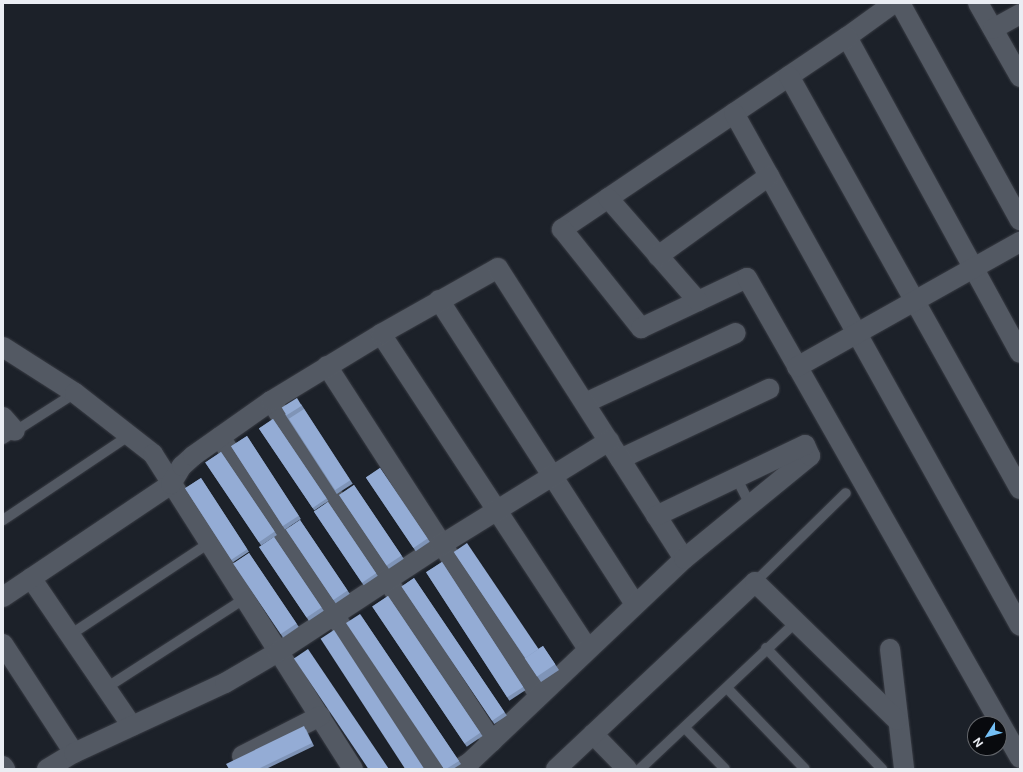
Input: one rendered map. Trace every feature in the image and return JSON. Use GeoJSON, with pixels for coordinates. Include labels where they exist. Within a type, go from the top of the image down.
{"type":"FeatureCollection","features":[{"type":"Feature","properties":{"kind":"street"},"geometry":{"type":"LineString","coordinates":[[894,3],[847,37],[562,229],[641,328],[746,278],[1020,758]]}},
{"type":"Feature","properties":{"kind":"street"},"geometry":{"type":"LineString","coordinates":[[900,3],[1020,220]]}},
{"type":"Feature","properties":{"kind":"street"},"geometry":{"type":"LineString","coordinates":[[978,3],[1020,77]]}},
{"type":"Feature","properties":{"kind":"street"},"geometry":{"type":"LineString","coordinates":[[993,30],[1020,14]]}},
{"type":"Feature","properties":{"kind":"street"},"geometry":{"type":"LineString","coordinates":[[847,37],[1020,353]]}},
{"type":"Feature","properties":{"kind":"street"},"geometry":{"type":"LineString","coordinates":[[789,76],[1020,489]]}},
{"type":"Feature","properties":{"kind":"street"},"geometry":{"type":"LineString","coordinates":[[734,113],[1020,626]]}},
{"type":"Feature","properties":{"kind":"street"},"geometry":{"type":"LineString","coordinates":[[658,256],[769,176]]}},
{"type":"Feature","properties":{"kind":"street"},"geometry":{"type":"LineString","coordinates":[[608,198],[698,301]]}},
{"type":"Feature","properties":{"kind":"street"},"geometry":{"type":"LineString","coordinates":[[797,367],[1020,242]]}},
{"type":"Feature","properties":{"kind":"street"},"geometry":{"type":"LineString","coordinates":[[3,597],[172,484],[193,456],[271,401],[380,334],[498,268],[684,559]]}},
{"type":"Feature","properties":{"kind":"street"},"geometry":{"type":"LineString","coordinates":[[439,300],[551,477],[635,604]]}},
{"type":"Feature","properties":{"kind":"street"},"geometry":{"type":"LineString","coordinates":[[585,403],[736,332]]}},
{"type":"Feature","properties":{"kind":"street"},"geometry":{"type":"LineString","coordinates":[[380,334],[588,649]]}},
{"type":"Feature","properties":{"kind":"street"},"geometry":{"type":"LineString","coordinates":[[6,352],[75,393],[130,435],[152,454],[353,769]]}},
{"type":"Feature","properties":{"kind":"street"},"geometry":{"type":"LineString","coordinates":[[327,366],[539,696]]}},
{"type":"Feature","properties":{"kind":"street"},"geometry":{"type":"LineString","coordinates":[[620,459],[769,389]]}},
{"type":"Feature","properties":{"kind":"street"},"geometry":{"type":"LineString","coordinates":[[271,401],[492,740]]}},
{"type":"Feature","properties":{"kind":"street"},"geometry":{"type":"LineString","coordinates":[[220,437],[433,769]]}},
{"type":"Feature","properties":{"kind":"street"},"geometry":{"type":"LineString","coordinates":[[47,769],[74,753],[225,683],[278,652],[441,545],[609,441]]}},
{"type":"Feature","properties":{"kind":"street"},"geometry":{"type":"LineString","coordinates":[[459,769],[492,740],[684,559],[810,456],[804,445],[656,516]]}},
{"type":"Feature","properties":{"kind":"street"},"geometry":{"type":"LineString","coordinates":[[31,578],[132,726]]}},
{"type":"Feature","properties":{"kind":"street"},"geometry":{"type":"LineString","coordinates":[[556,769],[755,582],[897,720]]}},
{"type":"Feature","properties":{"kind":"street"},"geometry":{"type":"LineString","coordinates":[[3,644],[74,753]]}},
{"type":"Feature","properties":{"kind":"street"},"geometry":{"type":"LineString","coordinates":[[890,649],[897,720],[904,769]]}},
{"type":"Feature","properties":{"kind":"street"},"geometry":{"type":"LineString","coordinates":[[242,756],[320,716]]}},
{"type":"Feature","properties":{"kind":"street"},"geometry":{"type":"LineString","coordinates":[[593,734],[627,769]]}},
{"type":"Feature","properties":{"kind":"lane"},"geometry":{"type":"LineString","coordinates":[[7,429],[75,393]]}},
{"type":"Feature","properties":{"kind":"lane"},"geometry":{"type":"LineString","coordinates":[[3,520],[130,435]]}},
{"type":"Feature","properties":{"kind":"lane"},"geometry":{"type":"LineString","coordinates":[[736,477],[750,505]]}},
{"type":"Feature","properties":{"kind":"lane"},"geometry":{"type":"LineString","coordinates":[[755,582],[846,493]]}},
{"type":"Feature","properties":{"kind":"lane"},"geometry":{"type":"LineString","coordinates":[[70,635],[209,542]]}},
{"type":"Feature","properties":{"kind":"lane"},"geometry":{"type":"LineString","coordinates":[[106,688],[244,599]]}},
{"type":"Feature","properties":{"kind":"lane"},"geometry":{"type":"LineString","coordinates":[[640,769],[727,688],[766,648],[796,622]]}},
{"type":"Feature","properties":{"kind":"lane"},"geometry":{"type":"LineString","coordinates":[[766,648],[882,769]]}},
{"type":"Feature","properties":{"kind":"lane"},"geometry":{"type":"LineString","coordinates":[[727,688],[805,769]]}},
{"type":"Feature","properties":{"kind":"lane"},"geometry":{"type":"LineString","coordinates":[[685,728],[726,769]]}},
{"type":"Feature","properties":{"kind":"building"},"geometry":{"type":"Polygon","coordinates":[[[297,398],[302,406],[287,415],[282,408],[297,398]]]}},
{"type":"Feature","properties":{"kind":"building"},"geometry":{"type":"Polygon","coordinates":[[[304,409],[350,480],[335,490],[289,419],[304,409]]]}},
{"type":"Feature","properties":{"kind":"building"},"geometry":{"type":"Polygon","coordinates":[[[273,419],[327,499],[313,508],[259,429],[273,419]]]}},
{"type":"Feature","properties":{"kind":"building"},"geometry":{"type":"Polygon","coordinates":[[[247,436],[299,516],[283,526],[231,446],[247,436]]]}},
{"type":"Feature","properties":{"kind":"building"},"geometry":{"type":"Polygon","coordinates":[[[221,452],[275,532],[259,542],[205,463],[221,452]]]}},
{"type":"Feature","properties":{"kind":"building"},"geometry":{"type":"Polygon","coordinates":[[[380,468],[428,538],[413,548],[366,478],[380,468]]]}},
{"type":"Feature","properties":{"kind":"building"},"geometry":{"type":"Polygon","coordinates":[[[201,478],[247,549],[231,560],[185,488],[201,478]]]}},
{"type":"Feature","properties":{"kind":"building"},"geometry":{"type":"Polygon","coordinates":[[[354,485],[402,555],[387,566],[339,495],[354,485]]]}},
{"type":"Feature","properties":{"kind":"building"},"geometry":{"type":"Polygon","coordinates":[[[328,502],[376,573],[362,583],[314,512],[328,502]]]}},
{"type":"Feature","properties":{"kind":"building"},"geometry":{"type":"Polygon","coordinates":[[[300,520],[348,590],[333,600],[286,530],[300,520]]]}},
{"type":"Feature","properties":{"kind":"building"},"geometry":{"type":"Polygon","coordinates":[[[274,537],[322,607],[307,618],[259,547],[274,537]]]}},
{"type":"Feature","properties":{"kind":"building"},"geometry":{"type":"Polygon","coordinates":[[[467,543],[539,649],[525,658],[454,552],[467,543]]]}},
{"type":"Feature","properties":{"kind":"building"},"geometry":{"type":"Polygon","coordinates":[[[249,553],[297,623],[281,634],[233,564],[249,553]]]}},
{"type":"Feature","properties":{"kind":"building"},"geometry":{"type":"Polygon","coordinates":[[[442,562],[523,687],[507,697],[426,572],[442,562]]]}},
{"type":"Feature","properties":{"kind":"building"},"geometry":{"type":"Polygon","coordinates":[[[414,578],[505,712],[492,721],[402,586],[414,578]]]}},
{"type":"Feature","properties":{"kind":"building"},"geometry":{"type":"Polygon","coordinates":[[[388,596],[480,733],[465,743],[372,607],[388,596]]]}},
{"type":"Feature","properties":{"kind":"building"},"geometry":{"type":"Polygon","coordinates":[[[360,614],[459,761],[446,769],[444,769],[346,623],[360,614]]]}},
{"type":"Feature","properties":{"kind":"building"},"geometry":{"type":"Polygon","coordinates":[[[334,630],[424,769],[405,769],[321,639],[334,630]]]}},
{"type":"Feature","properties":{"kind":"building"},"geometry":{"type":"Polygon","coordinates":[[[543,646],[555,664],[537,677],[525,658],[543,646]]]}},
{"type":"Feature","properties":{"kind":"building"},"geometry":{"type":"Polygon","coordinates":[[[308,649],[389,769],[368,769],[294,659],[308,649]]]}},
{"type":"Feature","properties":{"kind":"building"},"geometry":{"type":"Polygon","coordinates":[[[304,726],[312,743],[258,769],[229,769],[226,764],[304,726]]]}}]}
